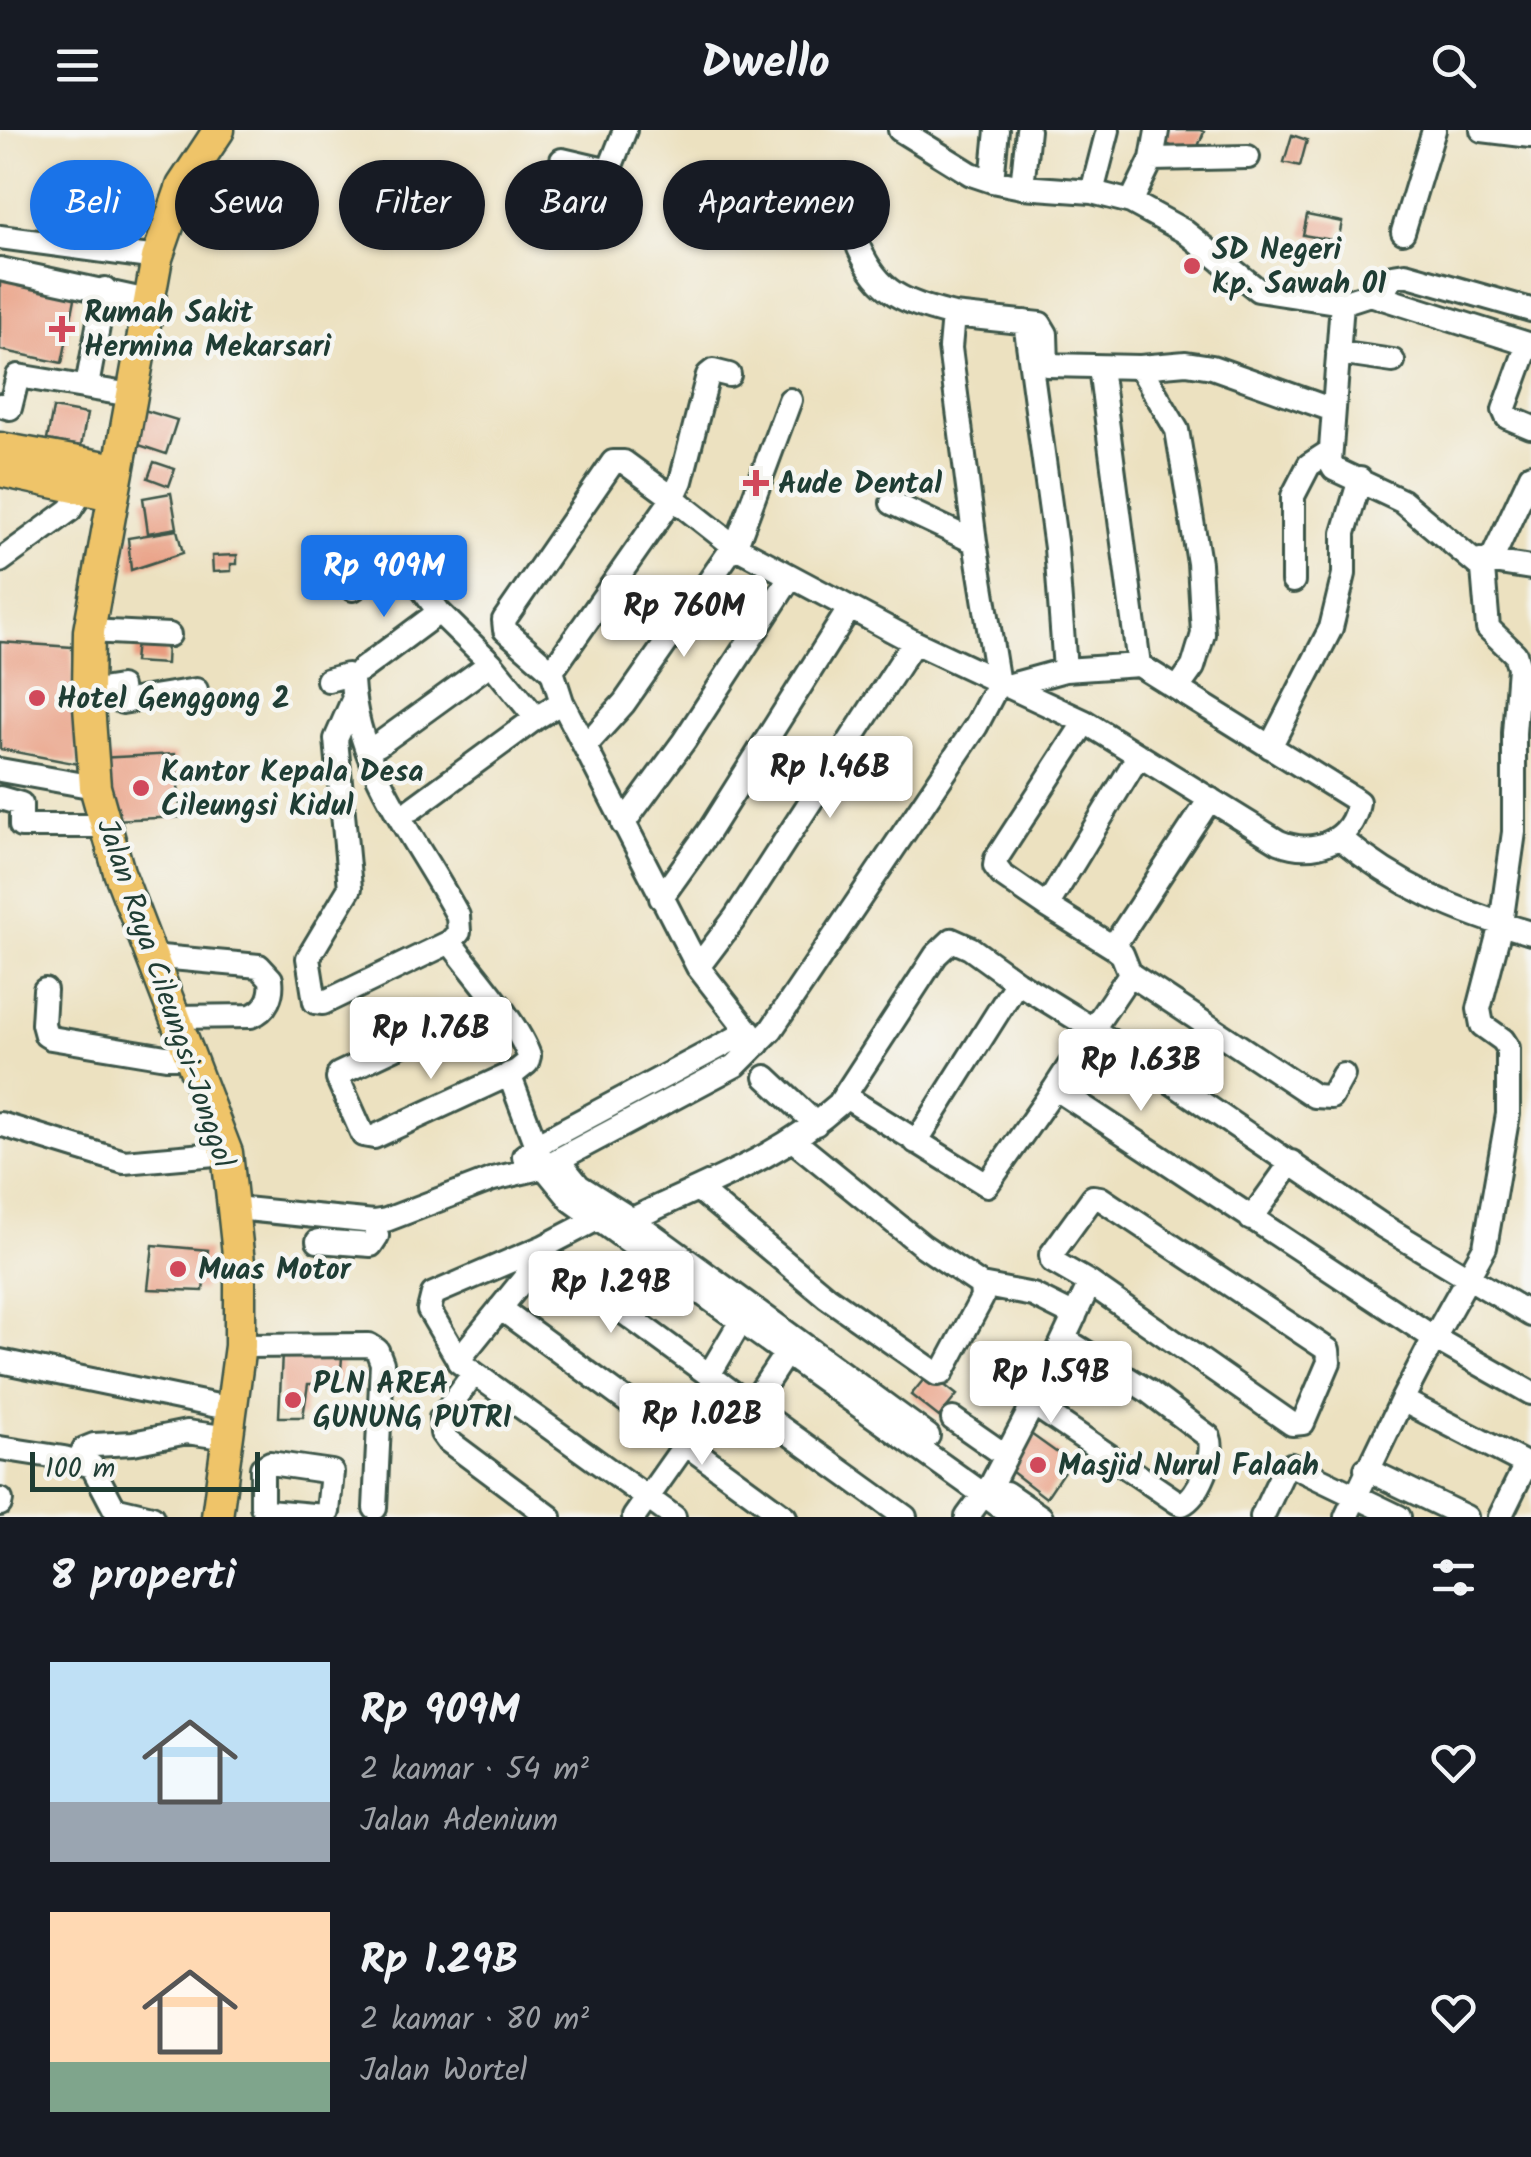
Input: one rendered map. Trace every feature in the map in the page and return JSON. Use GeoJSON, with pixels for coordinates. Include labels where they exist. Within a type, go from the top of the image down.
{"type":"FeatureCollection","features":[{"type":"Feature","properties":{"kind":"main road","name":"Jalan Raya Cileungsi-Jonggol"},"geometry":{"type":"LineString","coordinates":[[217,1517],[240,1346],[235,1208],[227,1152],[119,872],[95,787],[88,692],[89,631],[156,258],[182,186],[220,130]]}},
{"type":"Feature","properties":{"kind":"main road"},"geometry":{"type":"LineString","coordinates":[[0,448],[115,482]]}},
{"type":"Feature","properties":{"kind":"main road"},"geometry":{"type":"LineString","coordinates":[[0,471],[78,487],[115,482]]}},
{"type":"Feature","properties":{"kind":"street"},"geometry":{"type":"LineString","coordinates":[[613,160],[625,130]]}},
{"type":"Feature","properties":{"kind":"street"},"geometry":{"type":"LineString","coordinates":[[900,130],[972,174],[992,181],[1022,188],[1092,192],[1131,202],[1184,231],[1258,290],[1342,303],[1366,294],[1529,344],[1504,410],[1507,417],[1531,428]]}},
{"type":"Feature","properties":{"kind":"street"},"geometry":{"type":"LineString","coordinates":[[992,181],[997,130]]}},
{"type":"Feature","properties":{"kind":"street"},"geometry":{"type":"LineString","coordinates":[[1022,188],[1028,130]]}},
{"type":"Feature","properties":{"kind":"street"},"geometry":{"type":"LineString","coordinates":[[1092,192],[1108,130]]}},
{"type":"Feature","properties":{"kind":"street"},"geometry":{"type":"LineString","coordinates":[[1402,232],[1434,130]]}},
{"type":"Feature","properties":{"kind":"street"},"geometry":{"type":"LineString","coordinates":[[1482,130],[1531,136]]}},
{"type":"Feature","properties":{"kind":"street"},"geometry":{"type":"LineString","coordinates":[[1131,202],[1152,160],[1157,131]]}},
{"type":"Feature","properties":{"kind":"street"},"geometry":{"type":"LineString","coordinates":[[1152,160],[1248,156]]}},
{"type":"Feature","properties":{"kind":"street"},"geometry":{"type":"LineString","coordinates":[[0,237],[156,258]]}},
{"type":"Feature","properties":{"kind":"street"},"geometry":{"type":"LineString","coordinates":[[860,250],[868,269],[892,294],[953,315],[1040,324],[1045,329],[1047,365],[1140,367],[1186,363],[1212,367],[1333,410]]}},
{"type":"Feature","properties":{"kind":"street"},"geometry":{"type":"LineString","coordinates":[[0,269],[148,301]]}},
{"type":"Feature","properties":{"kind":"street"},"geometry":{"type":"LineString","coordinates":[[1381,298],[1392,276],[1405,274],[1531,310]]}},
{"type":"Feature","properties":{"kind":"street"},"geometry":{"type":"LineString","coordinates":[[87,386],[105,289]]}},
{"type":"Feature","properties":{"kind":"street"},"geometry":{"type":"LineString","coordinates":[[1342,303],[1329,452],[1334,469],[1402,501],[1483,560],[1531,568]]}},
{"type":"Feature","properties":{"kind":"street"},"geometry":{"type":"LineString","coordinates":[[235,1208],[374,1222],[493,1179],[546,1153],[746,1044],[778,1021],[1002,685],[975,542],[950,348],[953,315]]}},
{"type":"Feature","properties":{"kind":"street"},"geometry":{"type":"LineString","coordinates":[[1025,322],[1056,548],[1066,670]]}},
{"type":"Feature","properties":{"kind":"street"},"geometry":{"type":"LineString","coordinates":[[1338,353],[1392,362]]}},
{"type":"Feature","properties":{"kind":"street"},"geometry":{"type":"LineString","coordinates":[[1100,367],[1139,664]]}},
{"type":"Feature","properties":{"kind":"street"},"geometry":{"type":"LineString","coordinates":[[1140,367],[1177,430],[1200,563],[1203,634],[1193,667],[1178,688]]}},
{"type":"Feature","properties":{"kind":"street"},"geometry":{"type":"LineString","coordinates":[[549,711],[552,671],[676,491],[708,375],[713,371],[728,375]]}},
{"type":"Feature","properties":{"kind":"street"},"geometry":{"type":"LineString","coordinates":[[0,406],[10,408],[18,376],[131,395]]}},
{"type":"Feature","properties":{"kind":"street"},"geometry":{"type":"LineString","coordinates":[[586,745],[624,703],[739,538],[790,400]]}},
{"type":"Feature","properties":{"kind":"street"},"geometry":{"type":"LineString","coordinates":[[1293,580],[1294,496],[1309,465],[1329,452]]}},
{"type":"Feature","properties":{"kind":"street"},"geometry":{"type":"LineString","coordinates":[[552,671],[504,630],[504,620],[612,462],[624,462],[676,491],[790,578],[1002,685],[1085,722],[1290,846],[1315,849],[1340,838],[1357,810],[1358,802],[1139,664],[1066,670],[1002,685]]}},
{"type":"Feature","properties":{"kind":"street"},"geometry":{"type":"LineString","coordinates":[[1357,1490],[1485,1247],[1508,1114],[1508,1048],[1482,1025],[1479,1010],[1501,924],[1522,798],[1514,733],[1520,667],[1515,654],[1488,628],[1483,560],[1531,476]]}},
{"type":"Feature","properties":{"kind":"street"},"geometry":{"type":"LineString","coordinates":[[1270,747],[1331,628],[1344,574],[1344,533],[1360,479]]}},
{"type":"Feature","properties":{"kind":"street"},"geometry":{"type":"LineString","coordinates":[[0,562],[70,510],[78,487]]}},
{"type":"Feature","properties":{"kind":"street"},"geometry":{"type":"LineString","coordinates":[[892,503],[975,542]]}},
{"type":"Feature","properties":{"kind":"street"},"geometry":{"type":"LineString","coordinates":[[353,589],[399,557],[439,612],[586,745],[661,898],[746,1044]]}},
{"type":"Feature","properties":{"kind":"street"},"geometry":{"type":"LineString","coordinates":[[623,824],[684,741],[790,578]]}},
{"type":"Feature","properties":{"kind":"street"},"geometry":{"type":"LineString","coordinates":[[661,898],[710,831],[849,609]]}},
{"type":"Feature","properties":{"kind":"street"},"geometry":{"type":"LineString","coordinates":[[361,670],[439,612]]}},
{"type":"Feature","properties":{"kind":"street"},"geometry":{"type":"LineString","coordinates":[[89,631],[169,636]]}},
{"type":"Feature","properties":{"kind":"street"},"geometry":{"type":"LineString","coordinates":[[698,967],[735,918],[914,642]]}},
{"type":"Feature","properties":{"kind":"street"},"geometry":{"type":"LineString","coordinates":[[378,745],[491,663]]}},
{"type":"Feature","properties":{"kind":"street"},"geometry":{"type":"LineString","coordinates":[[328,680],[348,676],[352,680],[362,736],[381,786],[458,916],[459,932],[450,942],[321,1003],[315,1002],[308,958],[350,888],[336,739],[353,700]]}},
{"type":"Feature","properties":{"kind":"street"},"geometry":{"type":"LineString","coordinates":[[88,692],[120,686],[122,702],[196,690]]}},
{"type":"Feature","properties":{"kind":"street"},"geometry":{"type":"LineString","coordinates":[[412,809],[549,711]]}},
{"type":"Feature","properties":{"kind":"street"},"geometry":{"type":"LineString","coordinates":[[1085,722],[995,866],[1002,875],[1122,954],[1130,974],[1314,1096],[1331,1097],[1344,1075]]}},
{"type":"Feature","properties":{"kind":"street"},"geometry":{"type":"LineString","coordinates":[[1047,906],[1139,755]]}},
{"type":"Feature","properties":{"kind":"street"},"geometry":{"type":"LineString","coordinates":[[0,770],[95,787]]}},
{"type":"Feature","properties":{"kind":"street"},"geometry":{"type":"LineString","coordinates":[[0,798],[21,804],[21,826],[106,826]]}},
{"type":"Feature","properties":{"kind":"street"},"geometry":{"type":"LineString","coordinates":[[1113,947],[1210,799]]}},
{"type":"Feature","properties":{"kind":"street"},"geometry":{"type":"LineString","coordinates":[[1340,838],[1375,867],[1428,898],[1531,933]]}},
{"type":"Feature","properties":{"kind":"street"},"geometry":{"type":"LineString","coordinates":[[450,942],[494,1002],[528,1052],[526,1063],[368,1138],[363,1136],[338,1079],[343,1072],[494,1002]]}},
{"type":"Feature","properties":{"kind":"street"},"geometry":{"type":"LineString","coordinates":[[674,1517],[641,1508],[466,1366],[429,1310],[433,1294],[699,1190],[794,1141],[832,1110],[948,942],[970,948],[1467,1280],[1531,1315]]}},
{"type":"Feature","properties":{"kind":"street"},"geometry":{"type":"LineString","coordinates":[[150,956],[260,966],[271,979],[268,1000],[259,1013],[175,1016]]}},
{"type":"Feature","properties":{"kind":"street"},"geometry":{"type":"LineString","coordinates":[[766,1078],[832,1110],[916,1142],[982,1184],[990,1184],[1130,974]]}},
{"type":"Feature","properties":{"kind":"street"},"geometry":{"type":"LineString","coordinates":[[916,1142],[1017,982]]}},
{"type":"Feature","properties":{"kind":"street"},"geometry":{"type":"LineString","coordinates":[[45,990],[46,1036],[166,1057],[190,1057]]}},
{"type":"Feature","properties":{"kind":"street"},"geometry":{"type":"LineString","coordinates":[[509,1074],[571,1200],[614,1222],[791,1345],[987,1489],[1016,1517]]}},
{"type":"Feature","properties":{"kind":"street"},"geometry":{"type":"LineString","coordinates":[[1055,1088],[1434,1338],[1531,1394]]}},
{"type":"Feature","properties":{"kind":"street"},"geometry":{"type":"LineString","coordinates":[[0,1124],[124,1162],[227,1152]]}},
{"type":"Feature","properties":{"kind":"street"},"geometry":{"type":"LineString","coordinates":[[794,1141],[865,1201],[981,1285],[1082,1299],[1292,1424],[1300,1426],[1305,1420],[1329,1362],[1328,1350],[1096,1197],[1088,1200],[1051,1257],[1082,1299]]}},
{"type":"Feature","properties":{"kind":"street"},"geometry":{"type":"LineString","coordinates":[[546,1153],[614,1222]]}},
{"type":"Feature","properties":{"kind":"street"},"geometry":{"type":"LineString","coordinates":[[1251,1219],[1292,1162]]}},
{"type":"Feature","properties":{"kind":"street"},"geometry":{"type":"LineString","coordinates":[[699,1190],[827,1296],[937,1374],[944,1371],[982,1298],[981,1285]]}},
{"type":"Feature","properties":{"kind":"street"},"geometry":{"type":"LineString","coordinates":[[318,1241],[372,1245],[377,1236],[374,1222]]}},
{"type":"Feature","properties":{"kind":"street"},"geometry":{"type":"LineString","coordinates":[[544,1250],[500,1308],[440,1418],[442,1433],[465,1454],[550,1517]]}},
{"type":"Feature","properties":{"kind":"street"},"geometry":{"type":"LineString","coordinates":[[544,1250],[904,1517]]}},
{"type":"Feature","properties":{"kind":"street"},"geometry":{"type":"LineString","coordinates":[[967,1517],[1034,1404],[1082,1299]]}},
{"type":"Feature","properties":{"kind":"street"},"geometry":{"type":"LineString","coordinates":[[500,1308],[784,1517]]}},
{"type":"Feature","properties":{"kind":"street"},"geometry":{"type":"LineString","coordinates":[[641,1508],[686,1446],[745,1314]]}},
{"type":"Feature","properties":{"kind":"street"},"geometry":{"type":"LineString","coordinates":[[1034,1404],[1177,1502],[1182,1504],[1192,1497],[1213,1451],[1210,1437],[1066,1340]]}},
{"type":"Feature","properties":{"kind":"street"},"geometry":{"type":"LineString","coordinates":[[240,1346],[369,1345],[377,1350],[382,1363],[375,1508]]}},
{"type":"Feature","properties":{"kind":"street"},"geometry":{"type":"LineString","coordinates":[[751,1406],[791,1345]]}},
{"type":"Feature","properties":{"kind":"street"},"geometry":{"type":"LineString","coordinates":[[0,1361],[230,1424]]}},
{"type":"Feature","properties":{"kind":"street"},"geometry":{"type":"LineString","coordinates":[[1402,1400],[1528,1459],[1500,1517]]}},
{"type":"Feature","properties":{"kind":"street"},"geometry":{"type":"LineString","coordinates":[[953,1419],[1006,1456]]}},
{"type":"Feature","properties":{"kind":"street"},"geometry":{"type":"LineString","coordinates":[[78,1461],[84,1450],[94,1445],[133,1443],[230,1424]]}},
{"type":"Feature","properties":{"kind":"street"},"geometry":{"type":"LineString","coordinates":[[0,1448],[92,1466],[114,1508],[152,1517]]}},
{"type":"Feature","properties":{"kind":"street"},"geometry":{"type":"LineString","coordinates":[[1262,1517],[1284,1470],[1290,1466],[1357,1490],[1466,1517]]}},
{"type":"Feature","properties":{"kind":"street"},"geometry":{"type":"LineString","coordinates":[[222,1482],[261,1483]]}},
{"type":"Feature","properties":{"kind":"street"},"geometry":{"type":"LineString","coordinates":[[987,1489],[1040,1517]]}},
{"type":"Feature","properties":{"kind":"street"},"geometry":{"type":"LineString","coordinates":[[1357,1490],[1399,1517]]}},
{"type":"Feature","properties":{"kind":"building"},"geometry":{"type":"Polygon","coordinates":[[[1165,130],[1204,132],[1194,156],[1164,143],[1165,130]]]}},
{"type":"Feature","properties":{"kind":"building"},"geometry":{"type":"Polygon","coordinates":[[[1292,135],[1307,140],[1300,166],[1284,162],[1292,135]]]}},
{"type":"Feature","properties":{"kind":"building"},"geometry":{"type":"Polygon","coordinates":[[[1307,215],[1342,222],[1338,241],[1303,235],[1307,215]]]}},
{"type":"Feature","properties":{"kind":"building"},"geometry":{"type":"Polygon","coordinates":[[[0,273],[77,289],[62,363],[0,350],[0,273]]]}},
{"type":"Feature","properties":{"kind":"building"},"geometry":{"type":"Polygon","coordinates":[[[53,408],[87,414],[81,446],[47,440],[53,408]]]}},
{"type":"Feature","properties":{"kind":"building"},"geometry":{"type":"Polygon","coordinates":[[[144,410],[177,420],[166,454],[133,443],[144,410]]]}},
{"type":"Feature","properties":{"kind":"building"},"geometry":{"type":"Polygon","coordinates":[[[154,462],[175,469],[169,486],[148,478],[154,462]]]}},
{"type":"Feature","properties":{"kind":"building"},"geometry":{"type":"Polygon","coordinates":[[[171,493],[177,528],[148,533],[143,498],[171,493]]]}},
{"type":"Feature","properties":{"kind":"building"},"geometry":{"type":"Polygon","coordinates":[[[177,530],[183,553],[131,570],[128,538],[177,530]]]}},
{"type":"Feature","properties":{"kind":"building"},"geometry":{"type":"Polygon","coordinates":[[[237,555],[237,564],[231,564],[231,571],[213,572],[212,556],[237,555]]]}},
{"type":"Feature","properties":{"kind":"building"},"geometry":{"type":"Polygon","coordinates":[[[136,641],[167,643],[166,664],[134,662],[136,641]]]}},
{"type":"Feature","properties":{"kind":"building","name":"Hotel Genggong 2"},"geometry":{"type":"Polygon","coordinates":[[[0,642],[72,647],[78,764],[0,749],[0,642]]]}},
{"type":"Feature","properties":{"kind":"building","name":"Kantor Kepala Desa Cileungsi Kidul"},"geometry":{"type":"Polygon","coordinates":[[[175,754],[181,817],[111,820],[98,758],[175,754]]]}},
{"type":"Feature","properties":{"kind":"building","name":"Muas Motor"},"geometry":{"type":"Polygon","coordinates":[[[153,1245],[208,1250],[203,1291],[148,1289],[153,1245]]]}},
{"type":"Feature","properties":{"kind":"building","name":"PLN AREA GUNUNG PUTRI"},"geometry":{"type":"Polygon","coordinates":[[[282,1353],[342,1357],[340,1384],[308,1384],[303,1417],[279,1417],[282,1353]]]}},
{"type":"Feature","properties":{"kind":"building"},"geometry":{"type":"Polygon","coordinates":[[[929,1373],[957,1395],[939,1417],[911,1395],[929,1373]]]}},
{"type":"Feature","properties":{"kind":"building","name":"Masjid Nurul Falaah"},"geometry":{"type":"Polygon","coordinates":[[[1028,1432],[1070,1462],[1046,1498],[1007,1468],[1028,1432]]]}},
{"type":"Feature","properties":{"kind":"place","name":"SD Negeri Kp. Sawah 01"},"geometry":{"type":"Point","coordinates":[1192,266]}},
{"type":"Feature","properties":{"kind":"place","name":"Rumah Sakit Hermina Mekarsari"},"geometry":{"type":"Point","coordinates":[62,329]}},
{"type":"Feature","properties":{"kind":"place","name":"Aude Dental"},"geometry":{"type":"Point","coordinates":[756,483]}},
{"type":"Feature","properties":{"kind":"place","name":"Hotel Genggong 2"},"geometry":{"type":"Point","coordinates":[37,698]}},
{"type":"Feature","properties":{"kind":"place","name":"Kantor Kepala Desa Cileungsi Kidul"},"geometry":{"type":"Point","coordinates":[141,788]}},
{"type":"Feature","properties":{"kind":"place","name":"Muas Motor"},"geometry":{"type":"Point","coordinates":[178,1269]}},
{"type":"Feature","properties":{"kind":"place","name":"PLN AREA GUNUNG PUTRI"},"geometry":{"type":"Point","coordinates":[293,1400]}},
{"type":"Feature","properties":{"kind":"place","name":"Masjid Nurul Falaah"},"geometry":{"type":"Point","coordinates":[1038,1465]}}]}
